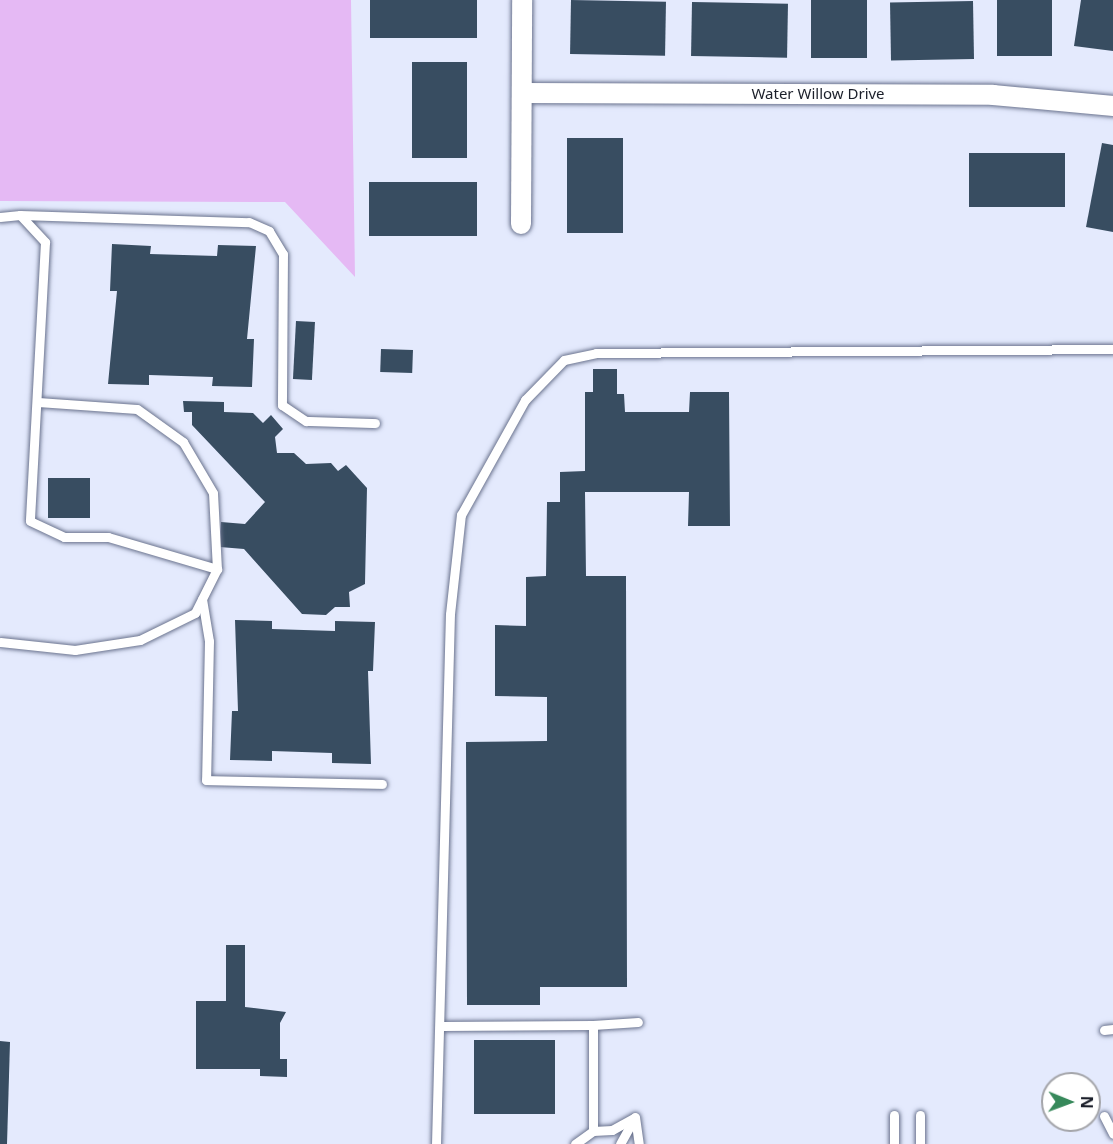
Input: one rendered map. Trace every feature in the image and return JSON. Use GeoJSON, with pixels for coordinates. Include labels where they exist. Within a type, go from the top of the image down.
{"type":"FeatureCollection","features":[{"type":"Feature","properties":{"kind":"street"},"geometry":{"type":"LineString","coordinates":[[521,224],[522,0]]}},
{"type":"Feature","properties":{"kind":"street","name":"Water Willow Drive"},"geometry":{"type":"LineString","coordinates":[[522,93],[993,95],[1113,106]]}},
{"type":"Feature","properties":{"kind":"lane"},"geometry":{"type":"LineString","coordinates":[[0,217],[20,215],[249,222],[269,231],[283,254],[282,405],[306,421],[375,423]]}},
{"type":"Feature","properties":{"kind":"lane"},"geometry":{"type":"LineString","coordinates":[[20,215],[45,242],[30,521],[64,537],[108,537],[217,569]]}},
{"type":"Feature","properties":{"kind":"lane"},"geometry":{"type":"LineString","coordinates":[[436,1144],[441,1026],[450,614],[461,515],[525,400],[564,360],[659,350],[1113,349]]}},
{"type":"Feature","properties":{"kind":"lane"},"geometry":{"type":"LineString","coordinates":[[0,642],[75,650],[140,640],[195,612],[217,569],[213,493],[183,442],[137,409],[38,402]]}},
{"type":"Feature","properties":{"kind":"lane"},"geometry":{"type":"LineString","coordinates":[[202,599],[209,641],[206,780],[382,784]]}},
{"type":"Feature","properties":{"kind":"lane"},"geometry":{"type":"LineString","coordinates":[[441,1026],[593,1025],[638,1022]]}},
{"type":"Feature","properties":{"kind":"lane"},"geometry":{"type":"LineString","coordinates":[[593,1025],[593,1131]]}},
{"type":"Feature","properties":{"kind":"lane"},"geometry":{"type":"LineString","coordinates":[[894,1114],[894,1144]]}},
{"type":"Feature","properties":{"kind":"lane"},"geometry":{"type":"LineString","coordinates":[[920,1115],[920,1144]]}},
{"type":"Feature","properties":{"kind":"lane"},"geometry":{"type":"LineString","coordinates":[[1104,1116],[1113,1134]]}},
{"type":"Feature","properties":{"kind":"lane"},"geometry":{"type":"LineString","coordinates":[[575,1144],[593,1131],[612,1130],[635,1117]]}},
{"type":"Feature","properties":{"kind":"lane"},"geometry":{"type":"LineString","coordinates":[[620,1144],[635,1117]]}},
{"type":"Feature","properties":{"kind":"lane"},"geometry":{"type":"LineString","coordinates":[[635,1117],[639,1144]]}},
{"type":"Feature","properties":{"kind":"shaded area"},"geometry":{"type":"Polygon","coordinates":[[[0,0],[351,0],[355,277],[285,202],[0,201],[0,0]]]}},
{"type":"Feature","properties":{"kind":"building"},"geometry":{"type":"Polygon","coordinates":[[[370,0],[477,0],[477,38],[370,38],[370,0]]]}},
{"type":"Feature","properties":{"kind":"building"},"geometry":{"type":"Polygon","coordinates":[[[571,0],[666,2],[665,56],[570,54],[571,0]]]}},
{"type":"Feature","properties":{"kind":"building"},"geometry":{"type":"Polygon","coordinates":[[[811,0],[867,0],[867,58],[811,58],[811,0]]]}},
{"type":"Feature","properties":{"kind":"building"},"geometry":{"type":"Polygon","coordinates":[[[997,0],[1052,0],[1052,56],[997,56],[997,0]]]}},
{"type":"Feature","properties":{"kind":"building"},"geometry":{"type":"Polygon","coordinates":[[[1081,0],[1113,0],[1113,51],[1074,46],[1081,0]]]}},
{"type":"Feature","properties":{"kind":"building"},"geometry":{"type":"Polygon","coordinates":[[[973,1],[974,59],[891,60],[890,2],[973,1]]]}},
{"type":"Feature","properties":{"kind":"building"},"geometry":{"type":"Polygon","coordinates":[[[692,2],[788,4],[787,58],[691,56],[692,2]]]}},
{"type":"Feature","properties":{"kind":"building"},"geometry":{"type":"Polygon","coordinates":[[[412,62],[467,62],[467,158],[412,158],[412,62]]]}},
{"type":"Feature","properties":{"kind":"building"},"geometry":{"type":"Polygon","coordinates":[[[567,138],[623,138],[623,233],[567,233],[567,138]]]}},
{"type":"Feature","properties":{"kind":"building"},"geometry":{"type":"Polygon","coordinates":[[[1102,143],[1113,145],[1113,232],[1086,227],[1102,143]]]}},
{"type":"Feature","properties":{"kind":"building"},"geometry":{"type":"Polygon","coordinates":[[[969,153],[1065,153],[1065,207],[969,207],[969,153]]]}},
{"type":"Feature","properties":{"kind":"building"},"geometry":{"type":"Polygon","coordinates":[[[369,182],[477,182],[477,236],[369,236],[369,182]]]}},
{"type":"Feature","properties":{"kind":"building"},"geometry":{"type":"Polygon","coordinates":[[[112,244],[151,246],[150,254],[217,256],[218,245],[256,246],[247,339],[254,339],[252,387],[212,386],[213,377],[149,375],[149,385],[108,384],[117,291],[110,291],[112,244]]]}},
{"type":"Feature","properties":{"kind":"building"},"geometry":{"type":"Polygon","coordinates":[[[296,321],[315,322],[312,380],[293,379],[296,321]]]}},
{"type":"Feature","properties":{"kind":"building"},"geometry":{"type":"Polygon","coordinates":[[[381,349],[413,350],[412,373],[380,372],[381,349]]]}},
{"type":"Feature","properties":{"kind":"building"},"geometry":{"type":"Polygon","coordinates":[[[593,369],[617,369],[617,394],[624,394],[625,412],[689,412],[690,392],[729,392],[730,526],[688,526],[689,492],[585,492],[586,576],[626,576],[627,987],[540,987],[540,1005],[467,1005],[466,742],[547,741],[547,697],[495,696],[495,625],[526,626],[526,577],[546,576],[547,502],[560,502],[560,472],[585,471],[585,392],[593,392],[593,369]]]}},
{"type":"Feature","properties":{"kind":"building"},"geometry":{"type":"Polygon","coordinates":[[[183,401],[224,402],[224,412],[253,413],[263,423],[271,415],[283,429],[275,437],[277,453],[294,453],[306,464],[331,463],[338,471],[346,465],[367,488],[365,584],[349,592],[350,607],[335,607],[326,615],[302,614],[244,549],[220,547],[221,522],[245,524],[265,502],[192,425],[192,412],[184,412],[183,401]]]}},
{"type":"Feature","properties":{"kind":"building"},"geometry":{"type":"Polygon","coordinates":[[[48,478],[90,478],[90,518],[48,518],[48,478]]]}},
{"type":"Feature","properties":{"kind":"building"},"geometry":{"type":"Polygon","coordinates":[[[235,620],[272,621],[272,629],[335,631],[335,621],[375,622],[373,671],[368,671],[371,764],[332,763],[332,753],[272,751],[272,761],[230,760],[232,711],[238,711],[235,620]]]}},
{"type":"Feature","properties":{"kind":"building"},"geometry":{"type":"Polygon","coordinates":[[[226,945],[245,945],[245,1007],[286,1012],[280,1023],[280,1059],[287,1059],[287,1077],[260,1076],[260,1069],[196,1069],[196,1001],[226,1001],[226,945]]]}},
{"type":"Feature","properties":{"kind":"building"},"geometry":{"type":"Polygon","coordinates":[[[474,1040],[555,1040],[555,1114],[474,1114],[474,1040]]]}},
{"type":"Feature","properties":{"kind":"building"},"geometry":{"type":"Polygon","coordinates":[[[0,1041],[10,1042],[7,1144],[0,1144],[0,1041]]]}}]}
